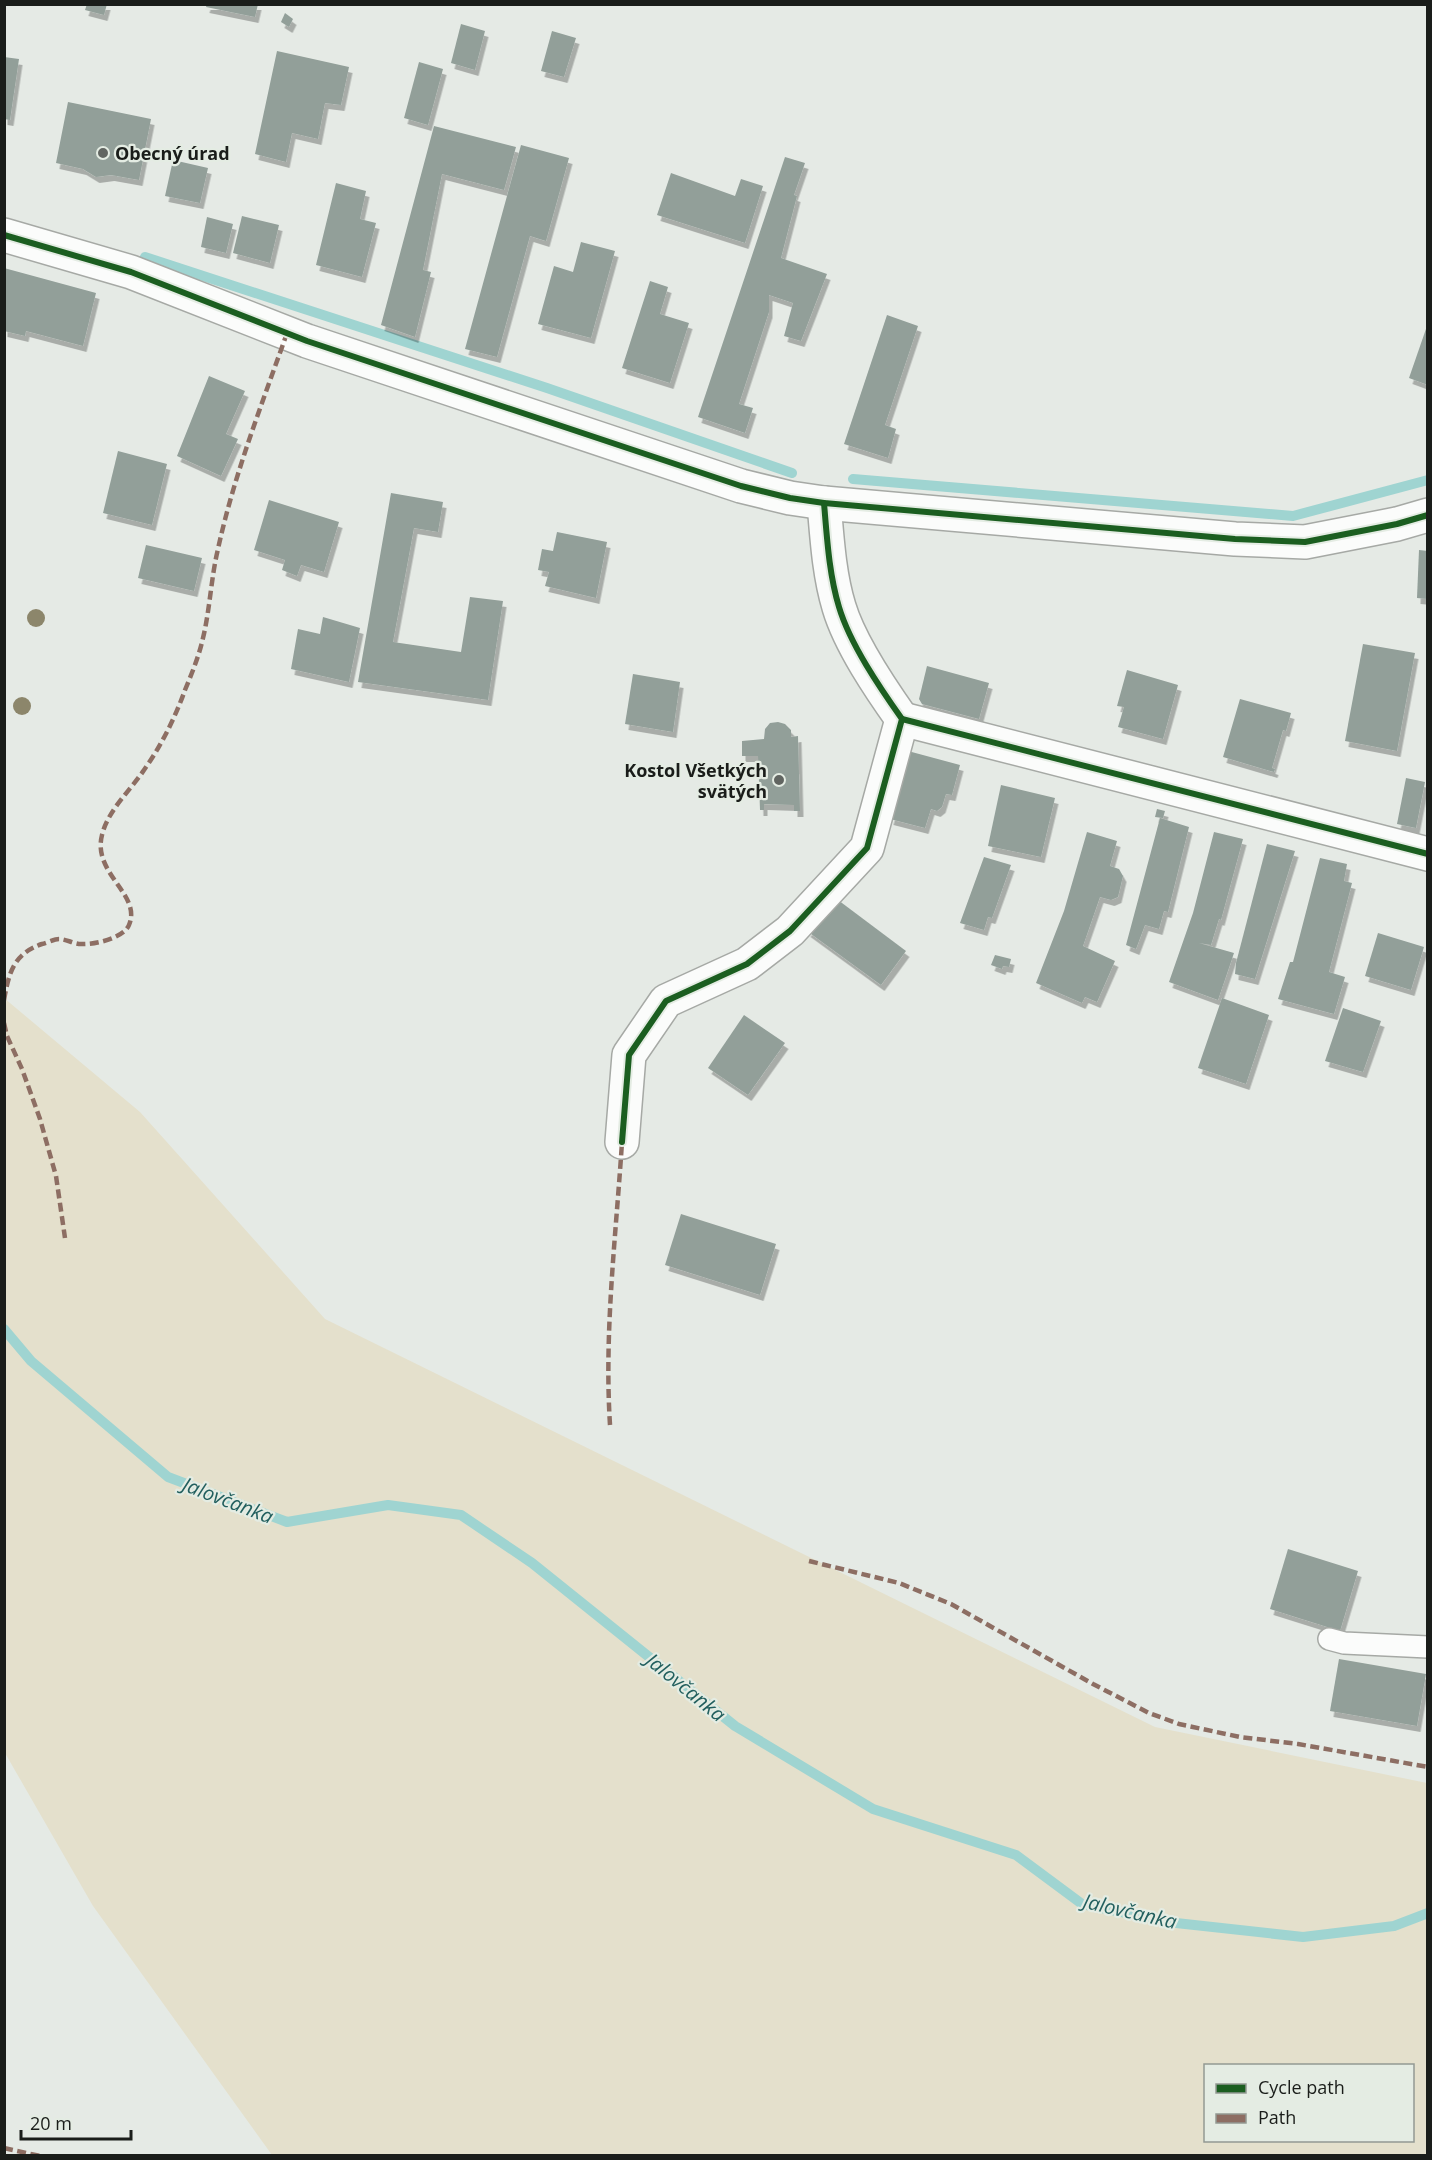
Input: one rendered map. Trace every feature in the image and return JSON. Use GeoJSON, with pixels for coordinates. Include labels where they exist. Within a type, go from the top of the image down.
{"type":"FeatureCollection","features":[{"type":"Feature","properties":{"kind":"street"},"geometry":{"type":"LineString","coordinates":[[4,235],[131,272],[306,341],[719,478],[790,498],[824,503],[1235,539],[1305,542],[1397,524],[1428,515]]}},
{"type":"Feature","properties":{"kind":"street"},"geometry":{"type":"LineString","coordinates":[[824,503],[831,570],[839,609],[866,665],[902,719],[1428,854]]}},
{"type":"Feature","properties":{"kind":"street"},"geometry":{"type":"LineString","coordinates":[[622,1142],[629,1055],[666,1001],[747,964],[790,931],[867,848],[902,719]]}},
{"type":"Feature","properties":{"kind":"lane"},"geometry":{"type":"LineString","coordinates":[[1329,1639],[1344,1643],[1428,1647]]}},
{"type":"Feature","properties":{"kind":"shaded area"},"geometry":{"type":"Polygon","coordinates":[[[4,998],[140,1112],[325,1319],[1155,1727],[1427,1783],[1427,2155],[272,2155],[93,1906],[5,1753],[4,998]]]}},
{"type":"Feature","properties":{"kind":"building"},"geometry":{"type":"Polygon","coordinates":[[[87,4],[107,4],[104,15],[85,10],[87,4]]]}},
{"type":"Feature","properties":{"kind":"building"},"geometry":{"type":"Polygon","coordinates":[[[207,4],[258,4],[255,17],[206,7],[207,4]]]}},
{"type":"Feature","properties":{"kind":"building"},"geometry":{"type":"Polygon","coordinates":[[[285,13],[293,19],[289,27],[281,22],[285,13]]]}},
{"type":"Feature","properties":{"kind":"building"},"geometry":{"type":"Polygon","coordinates":[[[461,24],[485,31],[475,70],[451,63],[461,24]]]}},
{"type":"Feature","properties":{"kind":"building"},"geometry":{"type":"Polygon","coordinates":[[[552,31],[576,38],[564,77],[541,71],[552,31]]]}},
{"type":"Feature","properties":{"kind":"building"},"geometry":{"type":"Polygon","coordinates":[[[277,51],[349,67],[341,105],[325,103],[318,139],[292,133],[286,162],[255,154],[277,51]]]}},
{"type":"Feature","properties":{"kind":"building"},"geometry":{"type":"Polygon","coordinates":[[[4,57],[19,59],[10,120],[4,119],[4,57]]]}},
{"type":"Feature","properties":{"kind":"building"},"geometry":{"type":"Polygon","coordinates":[[[419,62],[443,69],[428,125],[404,118],[419,62]]]}},
{"type":"Feature","properties":{"kind":"building"},"geometry":{"type":"Polygon","coordinates":[[[68,102],[151,119],[139,180],[111,175],[96,177],[83,169],[56,163],[68,102]]]}},
{"type":"Feature","properties":{"kind":"building"},"geometry":{"type":"Polygon","coordinates":[[[434,126],[516,147],[504,190],[442,174],[423,270],[431,272],[415,337],[381,325],[434,126]]]}},
{"type":"Feature","properties":{"kind":"building"},"geometry":{"type":"Polygon","coordinates":[[[521,145],[569,158],[546,241],[530,236],[497,357],[465,349],[521,145]]]}},
{"type":"Feature","properties":{"kind":"building"},"geometry":{"type":"Polygon","coordinates":[[[785,157],[805,163],[794,195],[797,196],[781,258],[827,274],[801,341],[784,336],[793,303],[769,295],[769,312],[739,404],[753,408],[745,433],[698,417],[785,157]]]}},
{"type":"Feature","properties":{"kind":"building"},"geometry":{"type":"Polygon","coordinates":[[[173,160],[208,168],[200,203],[165,196],[173,160]]]}},
{"type":"Feature","properties":{"kind":"building"},"geometry":{"type":"Polygon","coordinates":[[[671,173],[735,196],[741,179],[763,186],[745,243],[657,215],[671,173]]]}},
{"type":"Feature","properties":{"kind":"building"},"geometry":{"type":"Polygon","coordinates":[[[336,183],[366,191],[360,219],[376,223],[362,277],[316,265],[336,183]]]}},
{"type":"Feature","properties":{"kind":"building"},"geometry":{"type":"Polygon","coordinates":[[[242,216],[279,225],[270,263],[233,253],[242,216]]]}},
{"type":"Feature","properties":{"kind":"building"},"geometry":{"type":"Polygon","coordinates":[[[207,217],[233,224],[226,253],[201,247],[207,217]]]}},
{"type":"Feature","properties":{"kind":"building"},"geometry":{"type":"Polygon","coordinates":[[[581,242],[615,251],[591,338],[538,324],[554,266],[573,272],[581,242]]]}},
{"type":"Feature","properties":{"kind":"building"},"geometry":{"type":"Polygon","coordinates":[[[4,268],[96,293],[83,346],[26,331],[25,336],[4,331],[4,268]]]}},
{"type":"Feature","properties":{"kind":"building"},"geometry":{"type":"Polygon","coordinates":[[[650,281],[668,287],[660,314],[689,323],[670,383],[622,368],[650,281]]]}},
{"type":"Feature","properties":{"kind":"building"},"geometry":{"type":"Polygon","coordinates":[[[887,315],[918,326],[885,425],[896,429],[888,458],[844,444],[887,315]]]}},
{"type":"Feature","properties":{"kind":"building"},"geometry":{"type":"Polygon","coordinates":[[[1428,326],[1428,385],[1409,378],[1428,326]]]}},
{"type":"Feature","properties":{"kind":"building"},"geometry":{"type":"Polygon","coordinates":[[[209,376],[245,391],[226,434],[238,439],[221,476],[177,456],[209,376]]]}},
{"type":"Feature","properties":{"kind":"building"},"geometry":{"type":"Polygon","coordinates":[[[118,451],[167,464],[152,525],[103,513],[118,451]]]}},
{"type":"Feature","properties":{"kind":"building"},"geometry":{"type":"Polygon","coordinates":[[[391,493],[443,502],[438,532],[414,528],[393,642],[461,652],[470,597],[503,601],[488,700],[358,682],[391,493]]]}},
{"type":"Feature","properties":{"kind":"building"},"geometry":{"type":"Polygon","coordinates":[[[269,500],[339,522],[324,572],[301,565],[297,576],[282,570],[285,560],[254,550],[269,500]]]}},
{"type":"Feature","properties":{"kind":"building"},"geometry":{"type":"Polygon","coordinates":[[[557,532],[607,542],[596,598],[545,586],[549,572],[538,570],[542,549],[553,551],[557,532]]]}},
{"type":"Feature","properties":{"kind":"building"},"geometry":{"type":"Polygon","coordinates":[[[146,545],[202,558],[194,591],[138,578],[146,545]]]}},
{"type":"Feature","properties":{"kind":"building"},"geometry":{"type":"Polygon","coordinates":[[[1419,550],[1428,551],[1428,599],[1417,598],[1419,550]]]}},
{"type":"Feature","properties":{"kind":"building"},"geometry":{"type":"Polygon","coordinates":[[[323,617],[360,628],[349,682],[291,669],[298,629],[320,634],[323,617]]]}},
{"type":"Feature","properties":{"kind":"building"},"geometry":{"type":"Polygon","coordinates":[[[1363,644],[1415,653],[1397,751],[1345,741],[1363,644]]]}},
{"type":"Feature","properties":{"kind":"building"},"geometry":{"type":"Polygon","coordinates":[[[927,666],[989,683],[979,719],[922,704],[919,699],[927,666]]]}},
{"type":"Feature","properties":{"kind":"building"},"geometry":{"type":"Polygon","coordinates":[[[1127,670],[1178,685],[1163,739],[1118,727],[1124,707],[1117,706],[1127,670]]]}},
{"type":"Feature","properties":{"kind":"building"},"geometry":{"type":"Polygon","coordinates":[[[633,674],[680,682],[673,732],[625,724],[633,674]]]}},
{"type":"Feature","properties":{"kind":"building"},"geometry":{"type":"Polygon","coordinates":[[[1240,699],[1291,713],[1286,731],[1283,730],[1272,768],[1275,769],[1274,772],[1223,757],[1240,699]]]}},
{"type":"Feature","properties":{"kind":"building","name":"Kostol Všetkých svätých"},"geometry":{"type":"Polygon","coordinates":[[[770,723],[785,724],[791,730],[791,737],[798,736],[800,811],[794,811],[794,805],[764,804],[764,810],[760,810],[758,756],[742,756],[742,741],[764,739],[765,729],[770,723]]]}},
{"type":"Feature","properties":{"kind":"building"},"geometry":{"type":"Polygon","coordinates":[[[908,751],[960,765],[952,795],[946,794],[942,807],[937,811],[931,809],[925,828],[890,819],[908,751]]]}},
{"type":"Feature","properties":{"kind":"building"},"geometry":{"type":"Polygon","coordinates":[[[1406,778],[1425,782],[1416,828],[1397,824],[1406,778]]]}},
{"type":"Feature","properties":{"kind":"building"},"geometry":{"type":"Polygon","coordinates":[[[1001,785],[1055,798],[1041,857],[988,846],[1001,785]]]}},
{"type":"Feature","properties":{"kind":"building"},"geometry":{"type":"Polygon","coordinates":[[[1157,809],[1165,811],[1163,818],[1155,817],[1157,809]]]}},
{"type":"Feature","properties":{"kind":"building"},"geometry":{"type":"Polygon","coordinates":[[[1160,818],[1189,827],[1168,912],[1164,911],[1159,929],[1145,925],[1136,949],[1126,945],[1160,818]]]}},
{"type":"Feature","properties":{"kind":"building"},"geometry":{"type":"Polygon","coordinates":[[[1087,832],[1117,841],[1110,866],[1119,869],[1123,876],[1118,897],[1111,900],[1100,897],[1083,946],[1115,961],[1097,1002],[1085,997],[1082,1003],[1036,983],[1064,911],[1087,832]]]}},
{"type":"Feature","properties":{"kind":"building"},"geometry":{"type":"Polygon","coordinates":[[[1214,832],[1243,839],[1221,920],[1219,919],[1211,945],[1199,943],[1234,953],[1218,1000],[1169,982],[1193,913],[1214,832]]]}},
{"type":"Feature","properties":{"kind":"building"},"geometry":{"type":"Polygon","coordinates":[[[1267,844],[1295,851],[1255,979],[1235,974],[1267,844]]]}},
{"type":"Feature","properties":{"kind":"building"},"geometry":{"type":"Polygon","coordinates":[[[984,857],[1011,865],[992,918],[988,917],[984,930],[960,923],[984,857]]]}},
{"type":"Feature","properties":{"kind":"building"},"geometry":{"type":"Polygon","coordinates":[[[1320,858],[1347,864],[1344,881],[1352,883],[1329,972],[1345,977],[1334,1014],[1278,999],[1290,962],[1293,962],[1320,858]]]}},
{"type":"Feature","properties":{"kind":"building"},"geometry":{"type":"Polygon","coordinates":[[[834,897],[906,951],[881,985],[807,931],[834,897]]]}},
{"type":"Feature","properties":{"kind":"building"},"geometry":{"type":"Polygon","coordinates":[[[1378,933],[1424,947],[1411,990],[1365,976],[1378,933]]]}},
{"type":"Feature","properties":{"kind":"building"},"geometry":{"type":"Polygon","coordinates":[[[995,955],[1011,959],[1009,967],[1003,966],[1002,969],[991,965],[995,955]]]}},
{"type":"Feature","properties":{"kind":"building"},"geometry":{"type":"Polygon","coordinates":[[[1222,998],[1269,1015],[1246,1084],[1198,1068],[1222,998]]]}},
{"type":"Feature","properties":{"kind":"building"},"geometry":{"type":"Polygon","coordinates":[[[1343,1008],[1381,1021],[1363,1072],[1325,1061],[1343,1008]]]}},
{"type":"Feature","properties":{"kind":"building"},"geometry":{"type":"Polygon","coordinates":[[[744,1015],[785,1043],[748,1095],[708,1068],[744,1015]]]}},
{"type":"Feature","properties":{"kind":"building"},"geometry":{"type":"Polygon","coordinates":[[[681,1214],[776,1244],[760,1295],[665,1265],[681,1214]]]}},
{"type":"Feature","properties":{"kind":"building"},"geometry":{"type":"Polygon","coordinates":[[[1288,1549],[1358,1571],[1340,1631],[1270,1609],[1288,1549]]]}},
{"type":"Feature","properties":{"kind":"building"},"geometry":{"type":"Polygon","coordinates":[[[1339,1659],[1426,1674],[1417,1726],[1330,1711],[1339,1659]]]}},
{"type":"Feature","properties":{"kind":"waterway"},"geometry":{"type":"LineString","coordinates":[[145,257],[547,388],[792,473]]}},
{"type":"Feature","properties":{"kind":"waterway"},"geometry":{"type":"LineString","coordinates":[[853,479],[1293,516],[1428,480]]}},
{"type":"Feature","properties":{"kind":"waterway","name":"Jalovčanka"},"geometry":{"type":"LineString","coordinates":[[4,1329],[31,1361],[168,1477],[287,1522],[388,1505],[461,1515],[532,1563],[735,1726],[873,1809],[1016,1855],[1082,1904],[1176,1923],[1303,1937],[1394,1926],[1428,1913]]}},
{"type":"Feature","properties":{"kind":"marked path"},"geometry":{"type":"LineString","coordinates":[[4,1000],[14,966],[32,948],[57,939],[81,944],[101,942],[121,934],[129,925],[131,914],[129,903],[104,861],[101,849],[102,835],[114,809],[162,742],[195,664],[203,638],[216,560],[232,494],[287,333]]}},
{"type":"Feature","properties":{"kind":"marked path"},"geometry":{"type":"LineString","coordinates":[[4,1023],[40,1119],[56,1176],[65,1238]]}},
{"type":"Feature","properties":{"kind":"marked path"},"geometry":{"type":"LineString","coordinates":[[610,1425],[608,1354],[622,1142]]}},
{"type":"Feature","properties":{"kind":"marked path"},"geometry":{"type":"LineString","coordinates":[[809,1561],[899,1583],[951,1604],[1093,1684],[1149,1713],[1179,1724],[1240,1737],[1298,1744],[1428,1767]]}},
{"type":"Feature","properties":{"kind":"marked path"},"geometry":{"type":"LineString","coordinates":[[4,2148],[40,2156]]}},
{"type":"Feature","properties":{"kind":"cycle path"},"geometry":{"type":"LineString","coordinates":[[4,235],[131,272],[307,341],[741,486],[790,498],[824,503],[1235,539],[1305,542],[1397,524],[1428,515]]}},
{"type":"Feature","properties":{"kind":"cycle path"},"geometry":{"type":"LineString","coordinates":[[622,1142],[629,1055],[666,1001],[747,964],[790,931],[867,848],[902,719],[866,665],[844,621],[831,569],[824,503]]}},
{"type":"Feature","properties":{"kind":"cycle path"},"geometry":{"type":"LineString","coordinates":[[902,719],[1428,854]]}},
{"type":"Feature","properties":{"kind":"place","name":"Obecný úrad"},"geometry":{"type":"Point","coordinates":[103,153]}},
{"type":"Feature","properties":{"kind":"place","name":"Kostol Všetkých svätých"},"geometry":{"type":"Point","coordinates":[779,780]}}]}
